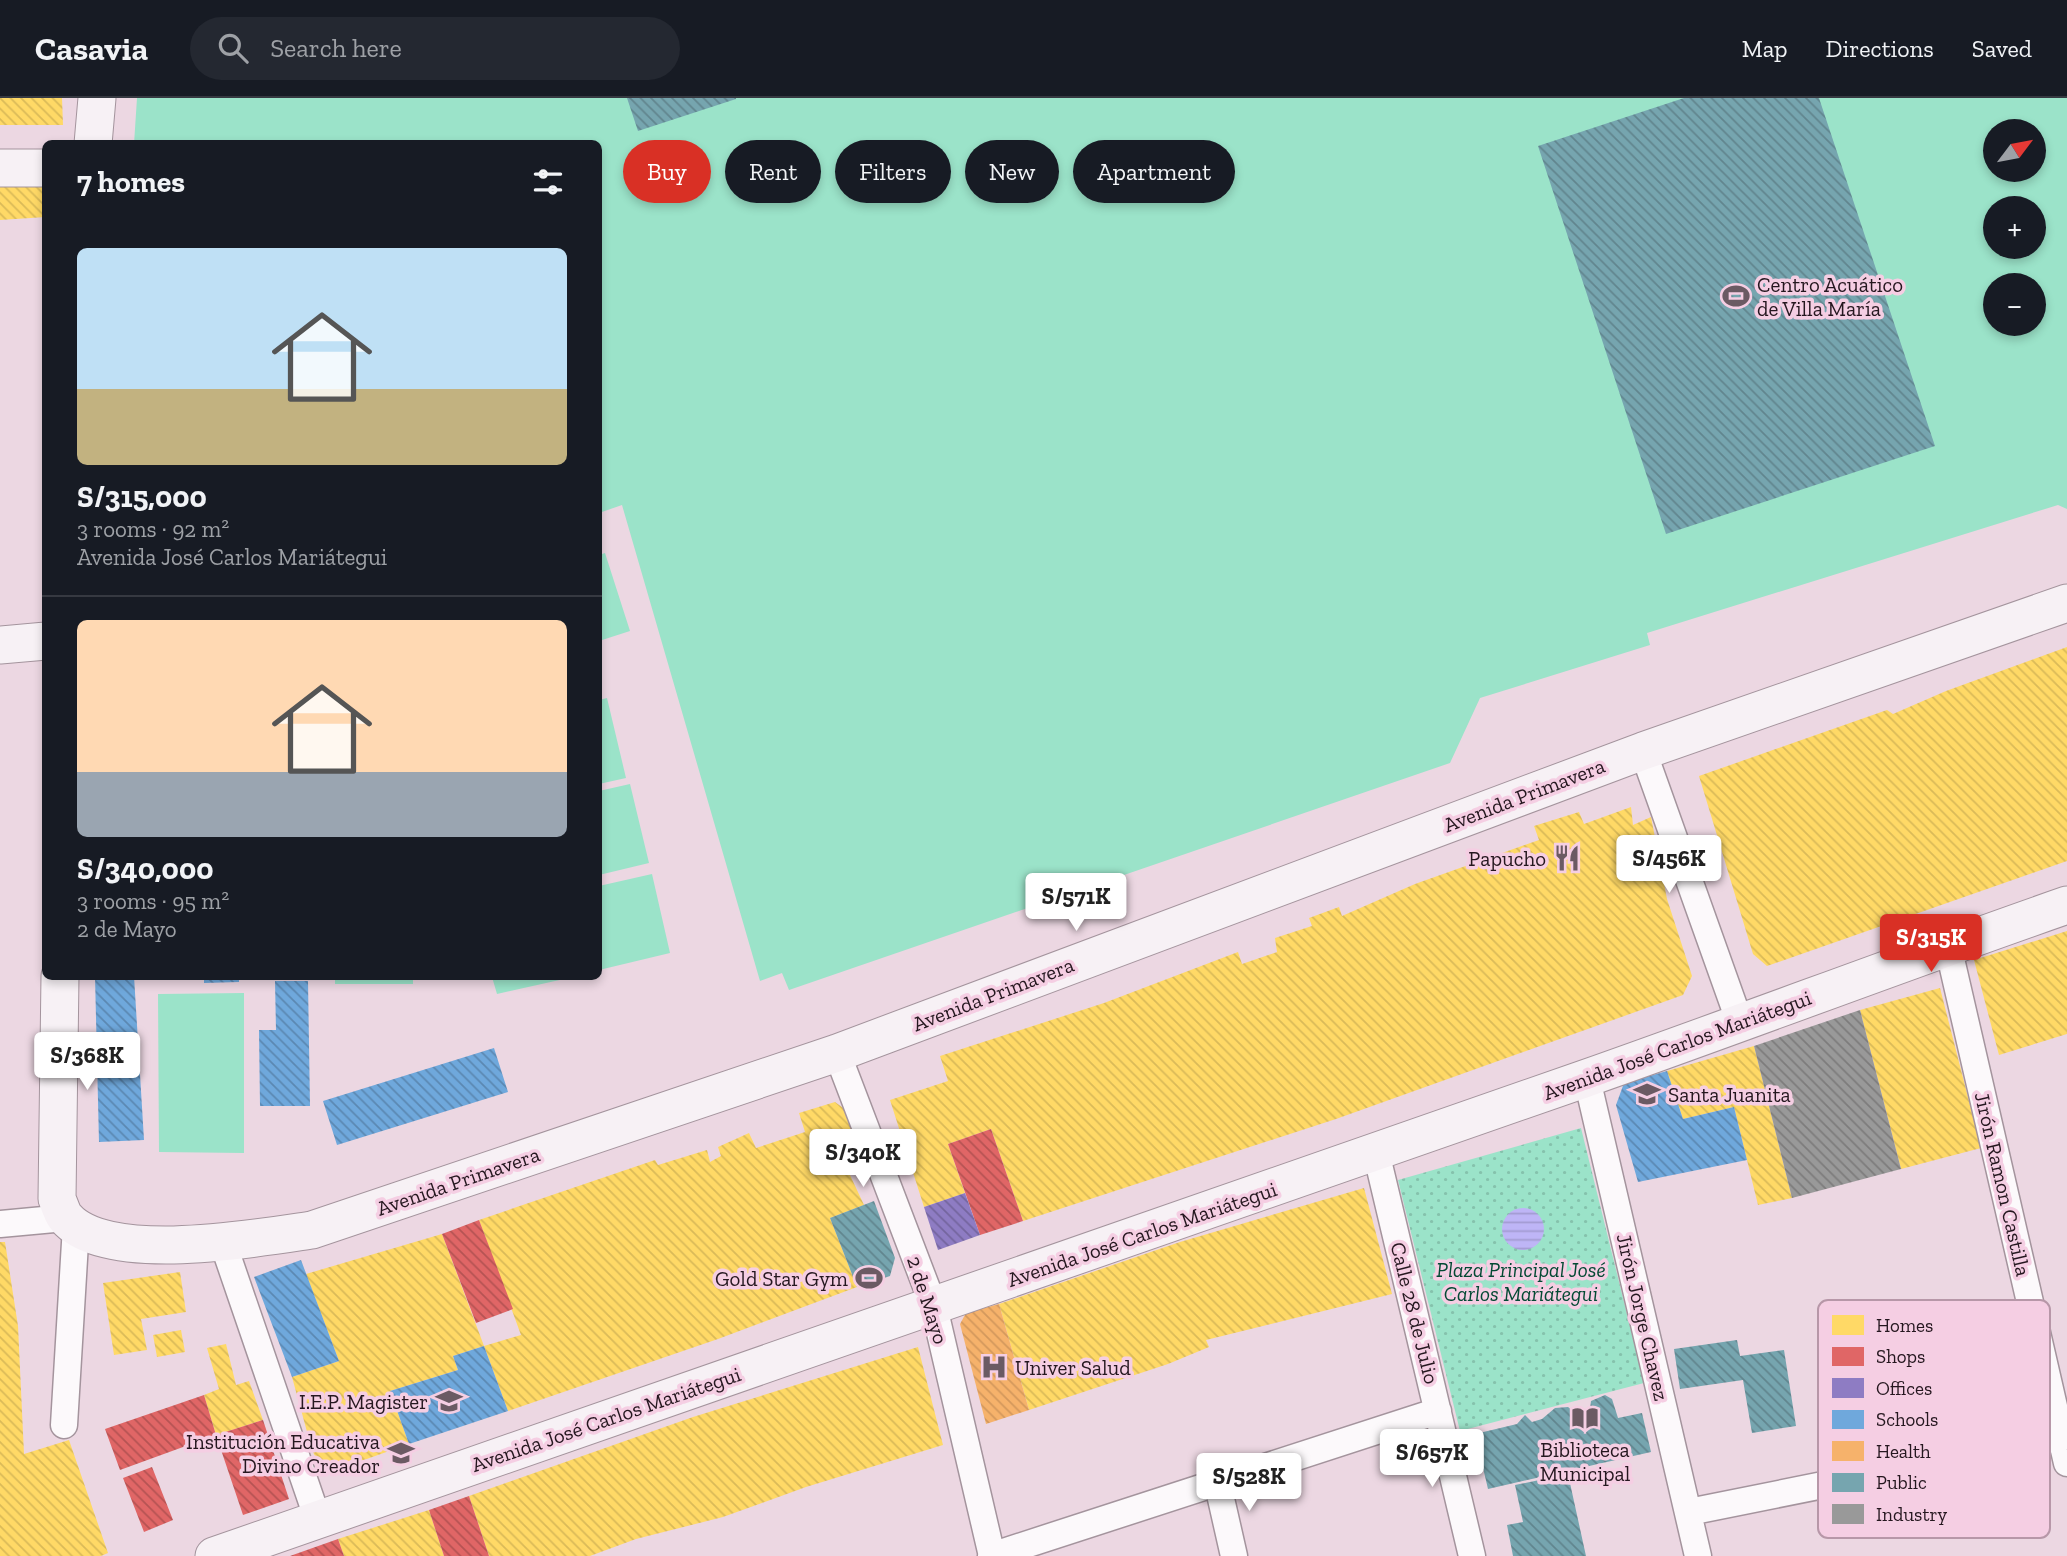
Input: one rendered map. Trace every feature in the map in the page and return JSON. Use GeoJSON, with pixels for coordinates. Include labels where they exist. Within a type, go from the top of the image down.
{"type":"FeatureCollection","features":[{"type":"Feature","properties":{"kind":"street"},"geometry":{"type":"LineString","coordinates":[[93,140],[97,98]]}},
{"type":"Feature","properties":{"kind":"street"},"geometry":{"type":"LineString","coordinates":[[0,168],[42,168]]}},
{"type":"Feature","properties":{"kind":"street","name":"Avenida Primavera"},"geometry":{"type":"LineString","coordinates":[[70,1222],[106,1240],[150,1244],[223,1243],[312,1230],[837,1053],[1643,751],[2067,603]]}},
{"type":"Feature","properties":{"kind":"street"},"geometry":{"type":"LineString","coordinates":[[0,645],[42,641]]}},
{"type":"Feature","properties":{"kind":"street"},"geometry":{"type":"LineString","coordinates":[[1643,751],[1740,1023]]}},
{"type":"Feature","properties":{"kind":"street","name":"Avenida José Carlos Mariátegui"},"geometry":{"type":"LineString","coordinates":[[214,1556],[317,1517],[933,1307],[1587,1079],[2067,905]]}},
{"type":"Feature","properties":{"kind":"street","name":"Jirón Ramon Castilla"},"geometry":{"type":"LineString","coordinates":[[1948,946],[2031,1300]]}},
{"type":"Feature","properties":{"kind":"street"},"geometry":{"type":"LineString","coordinates":[[60,980],[57,1199],[70,1222],[64,1425]]}},
{"type":"Feature","properties":{"kind":"street","name":"2 de Mayo"},"geometry":{"type":"LineString","coordinates":[[837,1053],[933,1307],[992,1556]]}},
{"type":"Feature","properties":{"kind":"street","name":"Jirón Jorge Chavez"},"geometry":{"type":"LineString","coordinates":[[1587,1079],[1698,1556]]}},
{"type":"Feature","properties":{"kind":"street","name":"Calle 28 de Julio"},"geometry":{"type":"LineString","coordinates":[[1376,1152],[1472,1556]]}},
{"type":"Feature","properties":{"kind":"street"},"geometry":{"type":"LineString","coordinates":[[0,1224],[70,1222]]}},
{"type":"Feature","properties":{"kind":"street"},"geometry":{"type":"LineString","coordinates":[[223,1243],[317,1517]]}},
{"type":"Feature","properties":{"kind":"street","name":"Jirón Ramon Castilla"},"geometry":{"type":"LineString","coordinates":[[2050,1381],[2065,1445]]}},
{"type":"Feature","properties":{"kind":"street"},"geometry":{"type":"LineString","coordinates":[[992,1556],[1438,1411]]}},
{"type":"Feature","properties":{"kind":"street"},"geometry":{"type":"LineString","coordinates":[[1217,1481],[1234,1556]]}},
{"type":"Feature","properties":{"kind":"street"},"geometry":{"type":"LineString","coordinates":[[1689,1512],[1818,1489]]}},
{"type":"Feature","properties":{"kind":"green space"},"geometry":{"type":"Polygon","coordinates":[[[137,98],[2067,98],[2067,509],[2058,505],[1647,633],[1650,645],[1480,698],[1450,763],[789,990],[782,973],[760,981],[622,505],[602,512],[602,140],[134,140],[137,98]]]}},
{"type":"Feature","properties":{"kind":"green space"},"geometry":{"type":"Polygon","coordinates":[[[605,553],[630,631],[602,640],[602,554],[605,553]]]}},
{"type":"Feature","properties":{"kind":"green space"},"geometry":{"type":"Polygon","coordinates":[[[607,698],[626,778],[602,783],[602,699],[607,698]]]}},
{"type":"Feature","properties":{"kind":"green space"},"geometry":{"type":"Polygon","coordinates":[[[630,784],[649,863],[602,874],[602,790],[630,784]]]}},
{"type":"Feature","properties":{"kind":"green space"},"geometry":{"type":"Polygon","coordinates":[[[652,874],[670,953],[602,969],[602,885],[652,874]]]}},
{"type":"Feature","properties":{"kind":"green space"},"geometry":{"type":"Polygon","coordinates":[[[335,980],[413,980],[413,984],[335,984],[335,980]]]}},
{"type":"Feature","properties":{"kind":"green space"},"geometry":{"type":"Polygon","coordinates":[[[493,980],[560,980],[497,994],[493,980]]]}},
{"type":"Feature","properties":{"kind":"green space"},"geometry":{"type":"Polygon","coordinates":[[[244,993],[244,1153],[159,1152],[158,994],[244,993]]]}},
{"type":"Feature","properties":{"kind":"green space","name":"Plaza Principal José Carlos Mariátegui"},"geometry":{"type":"Polygon","coordinates":[[[1581,1128],[1644,1383],[1460,1431],[1398,1180],[1581,1128]]]}},
{"type":"Feature","properties":{"kind":"shaded area"},"geometry":{"type":"Polygon","coordinates":[[[1523,1208],[1538,1214],[1544,1229],[1538,1244],[1523,1250],[1508,1244],[1502,1229],[1508,1214],[1523,1208]]]}},
{"type":"Feature","properties":{"kind":"building: Homes"},"geometry":{"type":"Polygon","coordinates":[[[0,98],[62,98],[63,125],[0,125],[0,98]]]}},
{"type":"Feature","properties":{"kind":"building: Homes"},"geometry":{"type":"Polygon","coordinates":[[[0,181],[42,184],[42,217],[0,220],[0,181]]]}},
{"type":"Feature","properties":{"kind":"building: Homes"},"geometry":{"type":"Polygon","coordinates":[[[2067,647],[2067,861],[1767,966],[1753,954],[1699,776],[1887,710],[1893,714],[1946,691],[2067,647]]]}},
{"type":"Feature","properties":{"kind":"building: Homes"},"geometry":{"type":"Polygon","coordinates":[[[1631,807],[1633,825],[1651,817],[1667,899],[1692,976],[1683,995],[1336,1119],[1023,1221],[991,1129],[948,1144],[965,1193],[924,1207],[890,1100],[948,1081],[940,1056],[1104,1003],[1238,952],[1242,964],[1277,952],[1275,938],[1312,926],[1309,918],[1339,907],[1342,916],[1415,884],[1539,840],[1534,826],[1579,812],[1584,824],[1631,807]]]}},
{"type":"Feature","properties":{"kind":"building: Homes"},"geometry":{"type":"Polygon","coordinates":[[[2067,931],[2067,1034],[1999,1055],[1974,960],[2067,931]]]}},
{"type":"Feature","properties":{"kind":"building: Homes"},"geometry":{"type":"Polygon","coordinates":[[[1940,988],[1981,1148],[1901,1169],[1860,1010],[1940,988]]]}},
{"type":"Feature","properties":{"kind":"building: Homes"},"geometry":{"type":"Polygon","coordinates":[[[1754,1046],[1792,1198],[1758,1205],[1734,1107],[1683,1119],[1667,1071],[1754,1046]]]}},
{"type":"Feature","properties":{"kind":"building: Homes"},"geometry":{"type":"Polygon","coordinates":[[[835,1102],[846,1110],[860,1153],[842,1158],[864,1205],[830,1218],[857,1287],[718,1339],[508,1411],[484,1346],[521,1335],[479,1220],[655,1160],[658,1165],[707,1150],[710,1162],[721,1156],[718,1147],[749,1133],[756,1148],[805,1132],[799,1113],[835,1102]]]}},
{"type":"Feature","properties":{"kind":"building: Homes"},"geometry":{"type":"Polygon","coordinates":[[[1364,1188],[1392,1294],[1206,1340],[1209,1347],[1168,1364],[1029,1410],[999,1304],[1180,1242],[1364,1188]]]}},
{"type":"Feature","properties":{"kind":"building: Homes"},"geometry":{"type":"Polygon","coordinates":[[[442,1234],[484,1346],[453,1356],[458,1370],[390,1391],[409,1444],[330,1472],[320,1466],[312,1450],[292,1377],[339,1361],[306,1274],[442,1234]]]}},
{"type":"Feature","properties":{"kind":"building: Homes"},"geometry":{"type":"Polygon","coordinates":[[[0,1242],[5,1242],[18,1326],[24,1454],[69,1440],[108,1553],[101,1556],[0,1556],[0,1242]]]}},
{"type":"Feature","properties":{"kind":"building: Homes"},"geometry":{"type":"Polygon","coordinates":[[[180,1272],[186,1312],[141,1319],[147,1350],[114,1355],[103,1283],[180,1272]]]}},
{"type":"Feature","properties":{"kind":"building: Homes"},"geometry":{"type":"Polygon","coordinates":[[[181,1330],[185,1352],[157,1357],[153,1335],[181,1330]]]}},
{"type":"Feature","properties":{"kind":"building: Homes"},"geometry":{"type":"Polygon","coordinates":[[[226,1344],[236,1385],[249,1381],[263,1420],[216,1435],[204,1395],[219,1389],[207,1348],[226,1344]]]}},
{"type":"Feature","properties":{"kind":"building: Homes"},"geometry":{"type":"Polygon","coordinates":[[[918,1347],[943,1445],[806,1487],[723,1517],[636,1539],[590,1556],[489,1556],[469,1496],[693,1417],[918,1347]]]}},
{"type":"Feature","properties":{"kind":"building: Homes"},"geometry":{"type":"Polygon","coordinates":[[[429,1510],[444,1556],[344,1556],[338,1539],[429,1510]]]}},
{"type":"Feature","properties":{"kind":"building: Shops"},"geometry":{"type":"Polygon","coordinates":[[[991,1129],[1023,1221],[980,1235],[948,1144],[991,1129]]]}},
{"type":"Feature","properties":{"kind":"building: Shops"},"geometry":{"type":"Polygon","coordinates":[[[479,1220],[513,1309],[476,1323],[442,1234],[479,1220]]]}},
{"type":"Feature","properties":{"kind":"building: Shops"},"geometry":{"type":"Polygon","coordinates":[[[204,1395],[216,1435],[120,1470],[105,1429],[204,1395]]]}},
{"type":"Feature","properties":{"kind":"building: Shops"},"geometry":{"type":"Polygon","coordinates":[[[263,1420],[289,1499],[243,1515],[216,1435],[263,1420]]]}},
{"type":"Feature","properties":{"kind":"building: Shops"},"geometry":{"type":"Polygon","coordinates":[[[152,1467],[173,1520],[144,1532],[123,1478],[152,1467]]]}},
{"type":"Feature","properties":{"kind":"building: Shops"},"geometry":{"type":"Polygon","coordinates":[[[469,1496],[489,1556],[444,1556],[429,1510],[469,1496]]]}},
{"type":"Feature","properties":{"kind":"building: Shops"},"geometry":{"type":"Polygon","coordinates":[[[338,1539],[344,1556],[290,1556],[338,1539]]]}},
{"type":"Feature","properties":{"kind":"building: Offices"},"geometry":{"type":"Polygon","coordinates":[[[965,1193],[980,1235],[938,1250],[924,1207],[965,1193]]]}},
{"type":"Feature","properties":{"kind":"building: Schools"},"geometry":{"type":"Polygon","coordinates":[[[95,980],[134,980],[144,1140],[99,1142],[95,980]]]}},
{"type":"Feature","properties":{"kind":"building: Schools"},"geometry":{"type":"Polygon","coordinates":[[[204,980],[239,980],[239,982],[204,983],[204,980]]]}},
{"type":"Feature","properties":{"kind":"building: Schools"},"geometry":{"type":"Polygon","coordinates":[[[275,981],[308,981],[310,1106],[260,1106],[259,1030],[276,1030],[275,981]]]}},
{"type":"Feature","properties":{"kind":"building: Schools"},"geometry":{"type":"Polygon","coordinates":[[[494,1048],[508,1092],[337,1145],[323,1101],[494,1048]]]}},
{"type":"Feature","properties":{"kind":"building: Schools"},"geometry":{"type":"Polygon","coordinates":[[[1667,1071],[1683,1119],[1734,1107],[1747,1160],[1638,1182],[1616,1105],[1624,1083],[1667,1071]]]}},
{"type":"Feature","properties":{"kind":"building: Schools","name":"I.E.P. Magister"},"geometry":{"type":"Polygon","coordinates":[[[301,1260],[339,1361],[292,1377],[254,1277],[301,1260]]]}},
{"type":"Feature","properties":{"kind":"building: Schools","name":"I.E.P. Magister"},"geometry":{"type":"Polygon","coordinates":[[[484,1346],[508,1411],[409,1444],[390,1391],[458,1370],[453,1356],[484,1346]]]}},
{"type":"Feature","properties":{"kind":"building: Health","name":"Univer Salud"},"geometry":{"type":"Polygon","coordinates":[[[999,1304],[1029,1410],[986,1424],[960,1324],[966,1313],[999,1304]]]}},
{"type":"Feature","properties":{"kind":"building: Public"},"geometry":{"type":"Polygon","coordinates":[[[627,98],[736,98],[736,99],[638,131],[627,98]]]}},
{"type":"Feature","properties":{"kind":"building: Public","name":"Centro Acuático de Villa María"},"geometry":{"type":"Polygon","coordinates":[[[1684,98],[1819,98],[1935,446],[1666,534],[1538,146],[1684,98]]]}},
{"type":"Feature","properties":{"kind":"building: Public"},"geometry":{"type":"Polygon","coordinates":[[[874,1201],[895,1258],[890,1276],[857,1287],[830,1218],[874,1201]]]}},
{"type":"Feature","properties":{"kind":"building: Public"},"geometry":{"type":"Polygon","coordinates":[[[1737,1340],[1740,1356],[1784,1350],[1796,1426],[1752,1433],[1743,1380],[1680,1389],[1674,1349],[1737,1340]]]}},
{"type":"Feature","properties":{"kind":"building: Public"},"geometry":{"type":"Polygon","coordinates":[[[1605,1395],[1612,1399],[1618,1418],[1642,1413],[1651,1452],[1488,1489],[1475,1434],[1517,1424],[1525,1415],[1532,1422],[1542,1419],[1555,1408],[1568,1407],[1576,1413],[1590,1409],[1591,1401],[1605,1395]]]}},
{"type":"Feature","properties":{"kind":"building: Public"},"geometry":{"type":"Polygon","coordinates":[[[1568,1474],[1586,1556],[1513,1556],[1507,1525],[1523,1522],[1515,1485],[1568,1474]]]}},
{"type":"Feature","properties":{"kind":"building: Industry"},"geometry":{"type":"Polygon","coordinates":[[[1860,1010],[1901,1169],[1792,1198],[1754,1046],[1860,1010]]]}},
{"type":"Feature","properties":{"kind":"place","name":"Centro Acuático de Villa María"},"geometry":{"type":"Point","coordinates":[1736,296]}},
{"type":"Feature","properties":{"kind":"place","name":"Papucho"},"geometry":{"type":"Point","coordinates":[1567,858]}},
{"type":"Feature","properties":{"kind":"place","name":"Santa Juanita"},"geometry":{"type":"Point","coordinates":[1647,1094]}},
{"type":"Feature","properties":{"kind":"place","name":"Gold Star Gym"},"geometry":{"type":"Point","coordinates":[869,1278]}},
{"type":"Feature","properties":{"kind":"place","name":"Univer Salud"},"geometry":{"type":"Point","coordinates":[994,1367]}},
{"type":"Feature","properties":{"kind":"place","name":"I.E.P. Magister"},"geometry":{"type":"Point","coordinates":[449,1401]}},
{"type":"Feature","properties":{"kind":"place","name":"Biblioteca Municipal"},"geometry":{"type":"Point","coordinates":[1585,1418]}},
{"type":"Feature","properties":{"kind":"place","name":"Institución Educativa Divino Creador"},"geometry":{"type":"Point","coordinates":[401,1453]}}]}
